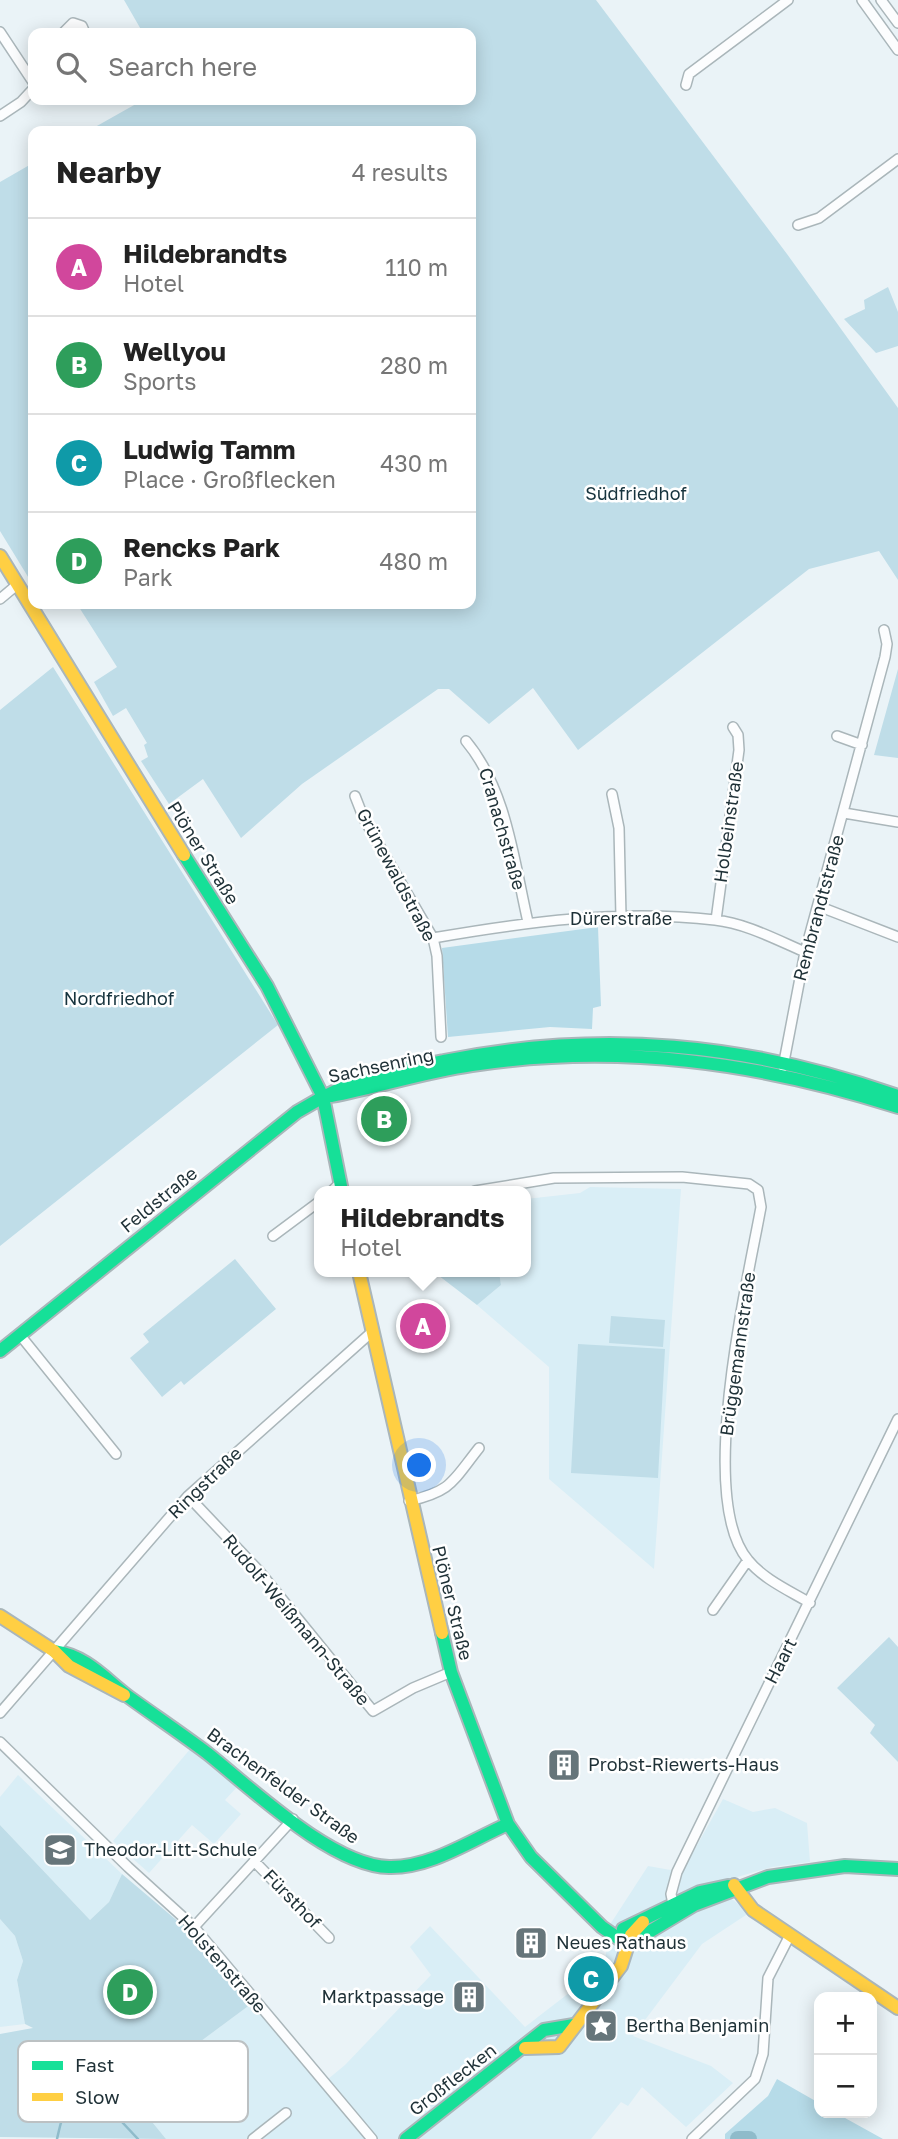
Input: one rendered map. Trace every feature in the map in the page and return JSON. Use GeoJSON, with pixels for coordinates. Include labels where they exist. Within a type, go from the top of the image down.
{"type":"FeatureCollection","features":[{"type":"Feature","properties":{"kind":"main road","name":"Plöner Straße"},"geometry":{"type":"LineString","coordinates":[[0,556],[28,601]]}},
{"type":"Feature","properties":{"kind":"main road","name":"Plöner Straße"},"geometry":{"type":"LineString","coordinates":[[33,609],[129,769],[267,986],[323,1097],[338,1186]]}},
{"type":"Feature","properties":{"kind":"main road","name":"Sachsenring"},"geometry":{"type":"LineString","coordinates":[[323,1097],[470,1065],[538,1056],[664,1055],[783,1067],[898,1096]]}},
{"type":"Feature","properties":{"kind":"main road","name":"Sachsenring"},"geometry":{"type":"LineString","coordinates":[[783,1067],[898,1107]]}},
{"type":"Feature","properties":{"kind":"main road","name":"Feldstraße"},"geometry":{"type":"LineString","coordinates":[[0,1351],[297,1112],[323,1097]]}},
{"type":"Feature","properties":{"kind":"main road","name":"Plöner Straße"},"geometry":{"type":"LineString","coordinates":[[360,1277],[409,1501],[451,1672],[508,1824],[531,1857],[585,1908],[621,1935]]}},
{"type":"Feature","properties":{"kind":"main road","name":"Brachenfelder Straße"},"geometry":{"type":"LineString","coordinates":[[0,1616],[54,1650],[75,1653],[113,1680],[127,1696],[293,1819],[348,1856],[388,1867],[429,1860],[508,1824]]}},
{"type":"Feature","properties":{"kind":"main road"},"geometry":{"type":"LineString","coordinates":[[621,1935],[673,1904],[713,1887],[813,1869],[898,1869]]}},
{"type":"Feature","properties":{"kind":"main road"},"geometry":{"type":"LineString","coordinates":[[621,1935],[666,1921],[734,1885]]}},
{"type":"Feature","properties":{"kind":"main road"},"geometry":{"type":"LineString","coordinates":[[734,1885],[753,1910],[898,2008]]}},
{"type":"Feature","properties":{"kind":"main road"},"geometry":{"type":"LineString","coordinates":[[666,1921],[673,1904]]}},
{"type":"Feature","properties":{"kind":"main road"},"geometry":{"type":"LineString","coordinates":[[621,1935],[621,1966]]}},
{"type":"Feature","properties":{"kind":"main road","name":"Großflecken"},"geometry":{"type":"LineString","coordinates":[[542,2040],[555,2049],[559,2034],[574,2025],[621,1966],[621,1935]]}},
{"type":"Feature","properties":{"kind":"main road","name":"Großflecken"},"geometry":{"type":"LineString","coordinates":[[406,2139],[521,2049],[542,2040],[548,2028],[559,2034]]}},
{"type":"Feature","properties":{"kind":"street"},"geometry":{"type":"LineString","coordinates":[[685,85],[690,74],[788,0]]}},
{"type":"Feature","properties":{"kind":"street"},"geometry":{"type":"LineString","coordinates":[[862,0],[898,50]]}},
{"type":"Feature","properties":{"kind":"street"},"geometry":{"type":"LineString","coordinates":[[881,0],[898,23]]}},
{"type":"Feature","properties":{"kind":"street"},"geometry":{"type":"LineString","coordinates":[[68,28],[73,23],[83,28]]}},
{"type":"Feature","properties":{"kind":"street"},"geometry":{"type":"LineString","coordinates":[[0,32],[28,74]]}},
{"type":"Feature","properties":{"kind":"street"},"geometry":{"type":"LineString","coordinates":[[0,116],[28,94]]}},
{"type":"Feature","properties":{"kind":"street"},"geometry":{"type":"LineString","coordinates":[[798,225],[819,218],[898,159]]}},
{"type":"Feature","properties":{"kind":"street"},"geometry":{"type":"LineString","coordinates":[[0,599],[18,584]]}},
{"type":"Feature","properties":{"kind":"street","name":"Rembrandtstraße"},"geometry":{"type":"LineString","coordinates":[[783,1067],[805,952],[885,657],[887,644],[884,630]]}},
{"type":"Feature","properties":{"kind":"street","name":"Holbeinstraße"},"geometry":{"type":"LineString","coordinates":[[716,920],[739,750],[738,735],[733,727]]}},
{"type":"Feature","properties":{"kind":"street"},"geometry":{"type":"LineString","coordinates":[[837,736],[862,745]]}},
{"type":"Feature","properties":{"kind":"street","name":"Cranachstraße"},"geometry":{"type":"LineString","coordinates":[[466,741],[482,760],[492,783],[528,922]]}},
{"type":"Feature","properties":{"kind":"street"},"geometry":{"type":"LineString","coordinates":[[612,794],[619,828],[621,917]]}},
{"type":"Feature","properties":{"kind":"street","name":"Grünewaldstraße"},"geometry":{"type":"LineString","coordinates":[[355,796],[364,818],[433,938],[437,956],[441,1037]]}},
{"type":"Feature","properties":{"kind":"street"},"geometry":{"type":"LineString","coordinates":[[844,813],[898,822]]}},
{"type":"Feature","properties":{"kind":"street"},"geometry":{"type":"LineString","coordinates":[[818,906],[898,937]]}},
{"type":"Feature","properties":{"kind":"street","name":"Dürerstraße"},"geometry":{"type":"LineString","coordinates":[[433,938],[528,922],[621,917],[716,920],[805,952]]}},
{"type":"Feature","properties":{"kind":"street","name":"Brüggemannstraße"},"geometry":{"type":"LineString","coordinates":[[505,1186],[554,1178],[682,1177],[750,1184],[758,1190],[761,1198],[727,1403],[726,1483],[732,1523],[748,1560],[777,1583],[810,1603]]}},
{"type":"Feature","properties":{"kind":"street"},"geometry":{"type":"LineString","coordinates":[[273,1236],[314,1205]]}},
{"type":"Feature","properties":{"kind":"street","name":"Ringstraße"},"geometry":{"type":"LineString","coordinates":[[0,1713],[188,1496],[373,1331]]}},
{"type":"Feature","properties":{"kind":"street"},"geometry":{"type":"LineString","coordinates":[[20,1335],[116,1454]]}},
{"type":"Feature","properties":{"kind":"street","name":"Haart"},"geometry":{"type":"LineString","coordinates":[[673,1904],[671,1894],[677,1872],[898,1419]]}},
{"type":"Feature","properties":{"kind":"street"},"geometry":{"type":"LineString","coordinates":[[409,1501],[437,1494],[449,1486],[478,1448]]}},
{"type":"Feature","properties":{"kind":"street","name":"Rudolf-Weißmann-Straße"},"geometry":{"type":"LineString","coordinates":[[188,1496],[260,1572],[373,1711],[413,1688],[451,1672]]}},
{"type":"Feature","properties":{"kind":"street"},"geometry":{"type":"LineString","coordinates":[[713,1611],[748,1560]]}},
{"type":"Feature","properties":{"kind":"street","name":"Holstenstraße"},"geometry":{"type":"LineString","coordinates":[[0,1742],[128,1867],[194,1927],[372,2139]]}},
{"type":"Feature","properties":{"kind":"street"},"geometry":{"type":"LineString","coordinates":[[194,1927],[293,1819]]}},
{"type":"Feature","properties":{"kind":"street","name":"Fürsthof"},"geometry":{"type":"LineString","coordinates":[[254,1861],[330,1938]]}},
{"type":"Feature","properties":{"kind":"street"},"geometry":{"type":"LineString","coordinates":[[692,2139],[755,2079],[763,2054],[768,1978],[790,1935]]}},
{"type":"Feature","properties":{"kind":"street"},"geometry":{"type":"LineString","coordinates":[[253,2139],[286,2113]]}},
{"type":"Feature","properties":{"kind":"shaded area"},"geometry":{"type":"Polygon","coordinates":[[[598,927],[601,1006],[593,1008],[592,1029],[550,1027],[448,1037],[442,948],[598,927]]]}},
{"type":"Feature","properties":{"kind":"shaded area"},"geometry":{"type":"Polygon","coordinates":[[[590,1187],[681,1189],[654,1569],[549,1479],[549,1367],[477,1305],[501,1285],[500,1277],[531,1277],[531,1198],[580,1193],[590,1187]]]}},
{"type":"Feature","properties":{"kind":"shaded area"},"geometry":{"type":"Polygon","coordinates":[[[191,1748],[237,1787],[225,1800],[241,1814],[214,1844],[192,1825],[149,1873],[113,1841],[191,1748]]]}},
{"type":"Feature","properties":{"kind":"shaded area","name":"Theodor-Litt-Schule"},"geometry":{"type":"Polygon","coordinates":[[[18,1775],[122,1874],[109,1902],[90,1920],[0,1825],[0,1797],[18,1775]]]}},
{"type":"Feature","properties":{"kind":"shaded area"},"geometry":{"type":"Polygon","coordinates":[[[723,1799],[753,1812],[775,1808],[807,1823],[810,1862],[772,1867],[727,1880],[732,1899],[749,1913],[702,1944],[633,2036],[711,2066],[733,2083],[686,2127],[642,2087],[628,2106],[621,2102],[591,2139],[166,2139],[152,2122],[248,2122],[248,2041],[201,2041],[251,2004],[322,2084],[345,2065],[431,1975],[410,1947],[430,1926],[525,2027],[578,1986],[605,1960],[611,1923],[648,1866],[682,1872],[723,1799]]]}},
{"type":"Feature","properties":{"kind":"shaded area"},"geometry":{"type":"Polygon","coordinates":[[[0,1919],[15,1936],[23,1961],[17,1980],[25,2024],[0,2027],[0,1919]]]}},
{"type":"Feature","properties":{"kind":"shaded area"},"geometry":{"type":"Polygon","coordinates":[[[777,2079],[814,2100],[814,2118],[845,2118],[883,2139],[725,2139],[725,2134],[768,2096],[777,2079]]]}},
{"type":"Feature","properties":{"kind":"green space","name":"Südfriedhof"},"geometry":{"type":"Polygon","coordinates":[[[124,0],[596,0],[787,254],[898,408],[898,580],[879,551],[809,569],[578,750],[533,688],[489,724],[449,689],[438,689],[302,784],[241,838],[203,779],[169,804],[141,761],[148,757],[144,745],[147,743],[126,708],[113,716],[94,682],[117,667],[80,609],[476,609],[476,126],[97,126],[134,105],[476,105],[476,28],[140,28],[124,0]]]}},
{"type":"Feature","properties":{"kind":"green space"},"geometry":{"type":"Polygon","coordinates":[[[28,166],[28,577],[0,531],[0,182],[28,166]]]}},
{"type":"Feature","properties":{"kind":"green space"},"geometry":{"type":"Polygon","coordinates":[[[888,287],[898,312],[898,346],[876,353],[844,319],[865,309],[864,300],[888,287]]]}},
{"type":"Feature","properties":{"kind":"green space","name":"Nordfriedhof"},"geometry":{"type":"Polygon","coordinates":[[[53,667],[278,1025],[0,1246],[0,710],[53,667]]]}},
{"type":"Feature","properties":{"kind":"green space"},"geometry":{"type":"Polygon","coordinates":[[[898,669],[898,758],[874,755],[898,669]]]}},
{"type":"Feature","properties":{"kind":"green space"},"geometry":{"type":"Polygon","coordinates":[[[235,1259],[276,1309],[184,1385],[181,1381],[162,1397],[130,1358],[149,1342],[143,1334],[235,1259]]]}},
{"type":"Feature","properties":{"kind":"green space"},"geometry":{"type":"Polygon","coordinates":[[[441,1277],[500,1277],[501,1285],[477,1305],[441,1277]]]}},
{"type":"Feature","properties":{"kind":"green space"},"geometry":{"type":"Polygon","coordinates":[[[611,1316],[665,1320],[663,1347],[609,1343],[611,1316]]]}},
{"type":"Feature","properties":{"kind":"green space"},"geometry":{"type":"Polygon","coordinates":[[[578,1344],[665,1349],[658,1478],[571,1473],[578,1344]]]}},
{"type":"Feature","properties":{"kind":"green space"},"geometry":{"type":"Polygon","coordinates":[[[889,1637],[898,1647],[898,1762],[870,1733],[875,1725],[837,1688],[889,1637]]]}},
{"type":"Feature","properties":{"kind":"green space"},"geometry":{"type":"Polygon","coordinates":[[[0,1825],[90,1920],[109,1902],[122,1874],[187,1929],[251,2004],[201,2041],[18,2041],[18,2122],[152,2122],[166,2139],[0,2137],[0,2034],[33,2028],[25,2024],[17,1980],[23,1961],[15,1936],[0,1919],[0,1825]]]}},
{"type":"Feature","properties":{"kind":"waterway"},"geometry":{"type":"LineString","coordinates":[[57,2139],[61,2122]]}},
{"type":"Feature","properties":{"kind":"waterway"},"geometry":{"type":"LineString","coordinates":[[122,2122],[138,2139]]}},
{"type":"Feature","properties":{"kind":"waterway"},"geometry":{"type":"LineString","coordinates":[[738,2139],[749,2139]]}},
{"type":"Feature","properties":{"kind":"traffic: fast"},"geometry":{"type":"LineString","coordinates":[[0,1351],[297,1112],[323,1097],[267,986],[184,855]]}},
{"type":"Feature","properties":{"kind":"traffic: fast"},"geometry":{"type":"LineString","coordinates":[[323,1097],[367,1079],[444,1061],[503,1051],[617,1044],[730,1053],[842,1078],[898,1096]]}},
{"type":"Feature","properties":{"kind":"traffic: fast"},"geometry":{"type":"LineString","coordinates":[[331,1096],[472,1065],[580,1056],[634,1057],[687,1061],[793,1078],[898,1107]]}},
{"type":"Feature","properties":{"kind":"traffic: fast"},"geometry":{"type":"LineString","coordinates":[[323,1097],[341,1186]]}},
{"type":"Feature","properties":{"kind":"traffic: fast"},"geometry":{"type":"LineString","coordinates":[[442,1633],[451,1672],[508,1824],[531,1857],[602,1927],[622,1941],[634,1941],[694,1905],[768,1877],[845,1866],[898,1869]]}},
{"type":"Feature","properties":{"kind":"traffic: fast"},"geometry":{"type":"LineString","coordinates":[[54,1651],[88,1664],[207,1753],[293,1823],[343,1854],[367,1863],[389,1867],[405,1866],[450,1852],[508,1824]]}},
{"type":"Feature","properties":{"kind":"traffic: fast"},"geometry":{"type":"LineString","coordinates":[[623,1929],[700,1892],[728,1886]]}},
{"type":"Feature","properties":{"kind":"traffic: fast"},"geometry":{"type":"LineString","coordinates":[[406,2139],[544,2030],[574,2025]]}},
{"type":"Feature","properties":{"kind":"traffic: slow"},"geometry":{"type":"LineString","coordinates":[[0,556],[28,602]]}},
{"type":"Feature","properties":{"kind":"traffic: slow"},"geometry":{"type":"LineString","coordinates":[[33,609],[184,855]]}},
{"type":"Feature","properties":{"kind":"traffic: slow"},"geometry":{"type":"LineString","coordinates":[[360,1277],[442,1633]]}},
{"type":"Feature","properties":{"kind":"traffic: slow"},"geometry":{"type":"LineString","coordinates":[[0,1616],[54,1651],[69,1666],[124,1695]]}},
{"type":"Feature","properties":{"kind":"traffic: slow"},"geometry":{"type":"LineString","coordinates":[[734,1885],[753,1910],[898,2008]]}},
{"type":"Feature","properties":{"kind":"traffic: slow"},"geometry":{"type":"LineString","coordinates":[[525,2048],[559,2047],[621,1966],[631,1935],[643,1922]]}},
{"type":"Feature","properties":{"kind":"place","name":"Wellyou"},"geometry":{"type":"Point","coordinates":[384,1119]}},
{"type":"Feature","properties":{"kind":"place","name":"Hildebrandts"},"geometry":{"type":"Point","coordinates":[423,1326]}},
{"type":"Feature","properties":{"kind":"place","name":"Probst-Riewerts-Haus"},"geometry":{"type":"Point","coordinates":[564,1765]}},
{"type":"Feature","properties":{"kind":"place","name":"Theodor-Litt-Schule"},"geometry":{"type":"Point","coordinates":[60,1850]}},
{"type":"Feature","properties":{"kind":"place","name":"Neues Rathaus"},"geometry":{"type":"Point","coordinates":[531,1943]}},
{"type":"Feature","properties":{"kind":"place","name":"Ludwig Tamm"},"geometry":{"type":"Point","coordinates":[591,1979]}},
{"type":"Feature","properties":{"kind":"place","name":"Rencks Park"},"geometry":{"type":"Point","coordinates":[130,1992]}},
{"type":"Feature","properties":{"kind":"place","name":"Marktpassage"},"geometry":{"type":"Point","coordinates":[469,1997]}},
{"type":"Feature","properties":{"kind":"place","name":"Bertha Benjamin"},"geometry":{"type":"Point","coordinates":[601,2026]}}]}
